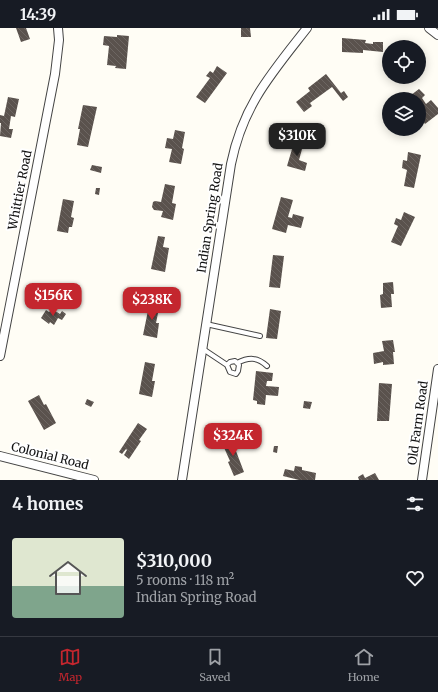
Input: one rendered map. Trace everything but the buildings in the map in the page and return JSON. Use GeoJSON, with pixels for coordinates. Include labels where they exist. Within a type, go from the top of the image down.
{"type":"FeatureCollection","features":[{"type":"Feature","properties":{"kind":"street","name":"Whittier Road"},"geometry":{"type":"LineString","coordinates":[[0,356],[55,74],[59,40],[58,28]]}},
{"type":"Feature","properties":{"kind":"street","name":"Indian Spring Road"},"geometry":{"type":"LineString","coordinates":[[182,480],[231,164],[238,136],[258,92],[307,28]]}},
{"type":"Feature","properties":{"kind":"street"},"geometry":{"type":"LineString","coordinates":[[429,28],[438,35]]}},
{"type":"Feature","properties":{"kind":"street","name":"Old Farm Road"},"geometry":{"type":"LineString","coordinates":[[422,480],[438,369]]}},
{"type":"Feature","properties":{"kind":"street","name":"Colonial Road"},"geometry":{"type":"LineString","coordinates":[[0,456],[94,480]]}},
{"type":"Feature","properties":{"kind":"lane"},"geometry":{"type":"LineString","coordinates":[[206,324],[260,336]]}},
{"type":"Feature","properties":{"kind":"lane"},"geometry":{"type":"LineString","coordinates":[[202,349],[227,365],[230,372],[236,374],[239,368],[238,363]]}},
{"type":"Feature","properties":{"kind":"lane"},"geometry":{"type":"LineString","coordinates":[[227,365],[232,361],[238,363],[251,358],[262,362],[267,366]]}}]}
